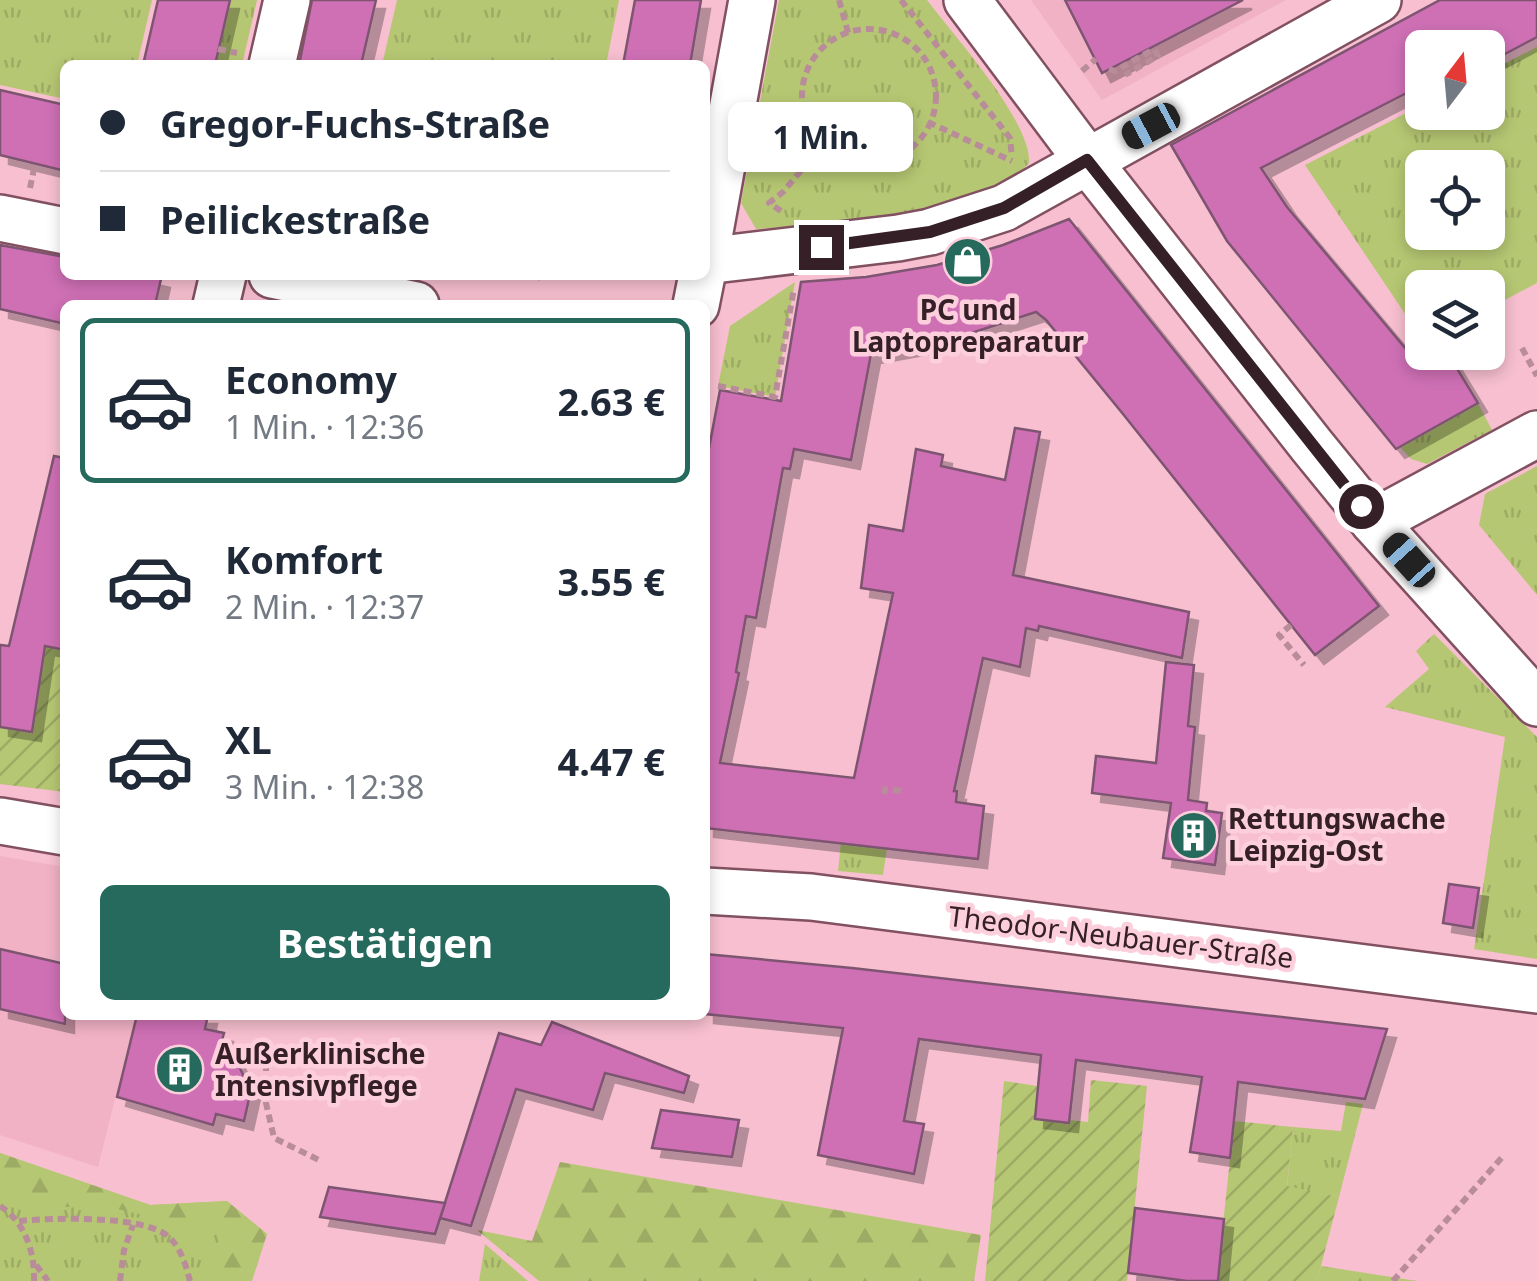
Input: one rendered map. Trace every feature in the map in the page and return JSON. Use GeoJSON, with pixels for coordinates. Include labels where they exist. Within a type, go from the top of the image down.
{"type":"FeatureCollection","features":[{"type":"Feature","properties":{"kind":"street"},"geometry":{"type":"LineString","coordinates":[[273,60],[287,0]]}},
{"type":"Feature","properties":{"kind":"street"},"geometry":{"type":"LineString","coordinates":[[710,232],[752,0]]}},
{"type":"Feature","properties":{"kind":"street"},"geometry":{"type":"LineString","coordinates":[[967,0],[1087,160],[1374,522],[1537,703]]}},
{"type":"Feature","properties":{"kind":"street"},"geometry":{"type":"LineString","coordinates":[[710,259],[930,232],[1004,208],[1378,0]]}},
{"type":"Feature","properties":{"kind":"street"},"geometry":{"type":"LineString","coordinates":[[14,206],[60,229]]}},
{"type":"Feature","properties":{"kind":"street"},"geometry":{"type":"LineString","coordinates":[[296,280],[392,300]]}},
{"type":"Feature","properties":{"kind":"street"},"geometry":{"type":"LineString","coordinates":[[1374,522],[1537,434]]}},
{"type":"Feature","properties":{"kind":"street"},"geometry":{"type":"LineString","coordinates":[[0,821],[60,831]]}},
{"type":"Feature","properties":{"kind":"street","name":"Theodor-Neubauer-Straße"},"geometry":{"type":"LineString","coordinates":[[710,891],[811,897],[1537,990]]}},
{"type":"Feature","properties":{"kind":"path"},"geometry":{"type":"LineString","coordinates":[[839,0],[848,33]]}},
{"type":"Feature","properties":{"kind":"path"},"geometry":{"type":"LineString","coordinates":[[902,0],[1010,138],[1014,152],[1011,163],[929,123]]}},
{"type":"Feature","properties":{"kind":"path"},"geometry":{"type":"LineString","coordinates":[[884,30],[902,37],[920,56],[930,66],[936,86],[936,107],[917,143],[900,156],[860,163],[840,156],[810,130],[802,92],[806,73],[828,42],[848,33],[884,30]]}},
{"type":"Feature","properties":{"kind":"path"},"geometry":{"type":"LineString","coordinates":[[920,56],[936,45]]}},
{"type":"Feature","properties":{"kind":"path"},"geometry":{"type":"LineString","coordinates":[[1109,69],[1115,71],[1154,49],[1158,56],[1124,75]]}},
{"type":"Feature","properties":{"kind":"path"},"geometry":{"type":"LineString","coordinates":[[1082,71],[1096,59]]}},
{"type":"Feature","properties":{"kind":"path"},"geometry":{"type":"LineString","coordinates":[[790,212],[777,210],[769,203],[824,143]]}},
{"type":"Feature","properties":{"kind":"path"},"geometry":{"type":"LineString","coordinates":[[14,206],[35,164]]}},
{"type":"Feature","properties":{"kind":"path"},"geometry":{"type":"LineString","coordinates":[[718,386],[775,397],[795,282]]}},
{"type":"Feature","properties":{"kind":"path"},"geometry":{"type":"LineString","coordinates":[[1522,348],[1537,376]]}},
{"type":"Feature","properties":{"kind":"path"},"geometry":{"type":"LineString","coordinates":[[1291,624],[1279,635],[1304,665]]}},
{"type":"Feature","properties":{"kind":"path"},"geometry":{"type":"LineString","coordinates":[[884,794],[885,789],[904,791]]}},
{"type":"Feature","properties":{"kind":"path"},"geometry":{"type":"LineString","coordinates":[[266,1062],[266,1103],[274,1138],[321,1161]]}},
{"type":"Feature","properties":{"kind":"path"},"geometry":{"type":"LineString","coordinates":[[1393,1281],[1504,1155]]}},
{"type":"Feature","properties":{"kind":"path"},"geometry":{"type":"LineString","coordinates":[[0,1206],[20,1222],[35,1264],[48,1281]]}},
{"type":"Feature","properties":{"kind":"path"},"geometry":{"type":"LineString","coordinates":[[20,1222],[60,1217],[133,1225],[169,1236],[184,1259],[190,1281]]}},
{"type":"Feature","properties":{"kind":"path"},"geometry":{"type":"LineString","coordinates":[[120,1281],[124,1250],[133,1225]]}},
{"type":"Feature","properties":{"kind":"path"},"geometry":{"type":"LineString","coordinates":[[34,1281],[35,1264]]}},
{"type":"Feature","properties":{"kind":"shaded area"},"geometry":{"type":"Polygon","coordinates":[[[1031,0],[1286,0],[1102,100],[1031,0]]]}},
{"type":"Feature","properties":{"kind":"shaded area"},"geometry":{"type":"Polygon","coordinates":[[[0,856],[60,866],[60,1020],[135,1020],[98,1167],[0,1135],[0,856]]]}},
{"type":"Feature","properties":{"kind":"green space"},"geometry":{"type":"Polygon","coordinates":[[[0,0],[152,0],[138,60],[60,60],[60,98],[0,85],[0,0]]]}},
{"type":"Feature","properties":{"kind":"green space"},"geometry":{"type":"Polygon","coordinates":[[[230,0],[257,0],[243,60],[216,60],[230,0]]]}},
{"type":"Feature","properties":{"kind":"green space"},"geometry":{"type":"Polygon","coordinates":[[[397,0],[619,0],[607,60],[383,60],[397,0]]]}},
{"type":"Feature","properties":{"kind":"green space"},"geometry":{"type":"Polygon","coordinates":[[[779,0],[927,0],[1005,103],[1027,146],[1029,163],[1009,184],[928,210],[862,222],[756,229],[741,203],[779,0]]]}},
{"type":"Feature","properties":{"kind":"green space"},"geometry":{"type":"Polygon","coordinates":[[[1537,47],[1537,283],[1505,300],[1505,270],[1405,270],[1405,314],[1305,165],[1405,114],[1405,130],[1505,130],[1505,63],[1537,47]]]}},
{"type":"Feature","properties":{"kind":"green space"},"geometry":{"type":"Polygon","coordinates":[[[795,282],[775,397],[718,386],[730,326],[795,282]]]}},
{"type":"Feature","properties":{"kind":"green space"},"geometry":{"type":"Polygon","coordinates":[[[1478,403],[1492,430],[1427,464],[1411,459],[1400,447],[1478,403]]]}},
{"type":"Feature","properties":{"kind":"green space"},"geometry":{"type":"Polygon","coordinates":[[[1537,466],[1537,595],[1479,525],[1485,494],[1537,466]]]}},
{"type":"Feature","properties":{"kind":"green space"},"geometry":{"type":"Polygon","coordinates":[[[1434,634],[1537,737],[1537,959],[1474,949],[1505,737],[1385,707],[1429,669],[1416,651],[1434,634]]]}},
{"type":"Feature","properties":{"kind":"green space"},"geometry":{"type":"Polygon","coordinates":[[[46,646],[60,650],[60,791],[0,784],[0,727],[32,732],[46,646]]]}},
{"type":"Feature","properties":{"kind":"green space"},"geometry":{"type":"Polygon","coordinates":[[[841,842],[887,848],[883,875],[838,871],[841,842]]]}},
{"type":"Feature","properties":{"kind":"green space"},"geometry":{"type":"Polygon","coordinates":[[[1091,1080],[1147,1086],[1127,1281],[985,1281],[1004,1081],[1037,1086],[1035,1119],[1068,1123],[1088,1122],[1091,1080]]]}},
{"type":"Feature","properties":{"kind":"green space"},"geometry":{"type":"Polygon","coordinates":[[[1346,1102],[1363,1104],[1339,1197],[1287,1187],[1293,1127],[1341,1131],[1346,1102]]]}},
{"type":"Feature","properties":{"kind":"green space"},"geometry":{"type":"Polygon","coordinates":[[[1234,1121],[1293,1127],[1287,1186],[1339,1197],[1317,1281],[1217,1281],[1234,1121]]]}},
{"type":"Feature","properties":{"kind":"green space"},"geometry":{"type":"Polygon","coordinates":[[[0,1153],[150,1205],[227,1201],[267,1234],[252,1281],[0,1281],[0,1153]]]}},
{"type":"Feature","properties":{"kind":"green space"},"geometry":{"type":"Polygon","coordinates":[[[0,1153],[150,1205],[227,1201],[267,1234],[251,1281],[212,1281],[221,1242],[209,1222],[171,1221],[117,1209],[25,1205],[0,1190],[0,1153]]]}},
{"type":"Feature","properties":{"kind":"green space"},"geometry":{"type":"Polygon","coordinates":[[[560,1162],[981,1235],[974,1281],[539,1281],[477,1230],[532,1241],[560,1162]]]}},
{"type":"Feature","properties":{"kind":"green space"},"geometry":{"type":"Polygon","coordinates":[[[485,1244],[528,1281],[479,1281],[485,1244]]]}},
{"type":"Feature","properties":{"kind":"green space"},"geometry":{"type":"Polygon","coordinates":[[[1321,1266],[1417,1281],[1317,1281],[1321,1266]]]}},
{"type":"Feature","properties":{"kind":"building"},"geometry":{"type":"Polygon","coordinates":[[[158,0],[230,0],[216,60],[144,60],[158,0]]]}},
{"type":"Feature","properties":{"kind":"building"},"geometry":{"type":"Polygon","coordinates":[[[312,0],[376,0],[362,60],[300,60],[312,0]]]}},
{"type":"Feature","properties":{"kind":"building"},"geometry":{"type":"Polygon","coordinates":[[[635,0],[701,0],[691,60],[624,60],[635,0]]]}},
{"type":"Feature","properties":{"kind":"building"},"geometry":{"type":"Polygon","coordinates":[[[1065,0],[1243,0],[1102,73],[1065,0]]]}},
{"type":"Feature","properties":{"kind":"building"},"geometry":{"type":"Polygon","coordinates":[[[1440,0],[1537,0],[1537,37],[1505,54],[1505,30],[1405,30],[1405,94],[1261,168],[1287,207],[1405,348],[1405,370],[1458,370],[1478,403],[1396,449],[1227,241],[1171,145],[1440,0]]]}},
{"type":"Feature","properties":{"kind":"building"},"geometry":{"type":"Polygon","coordinates":[[[0,90],[60,104],[60,170],[0,155],[0,90]]]}},
{"type":"Feature","properties":{"kind":"building"},"geometry":{"type":"Polygon","coordinates":[[[1069,219],[1379,606],[1315,655],[1123,414],[1036,312],[953,339],[871,354],[851,460],[794,449],[790,469],[783,468],[756,618],[746,616],[736,672],[739,673],[720,763],[854,778],[893,593],[861,588],[869,525],[903,531],[916,449],[943,455],[941,466],[1005,480],[1015,428],[1040,432],[1013,575],[1189,612],[1182,658],[1039,626],[1038,631],[1026,628],[1020,667],[983,658],[954,791],[956,802],[984,806],[978,859],[710,829],[710,443],[720,390],[781,401],[801,282],[866,277],[937,265],[1069,219]]]}},
{"type":"Feature","properties":{"kind":"building"},"geometry":{"type":"Polygon","coordinates":[[[0,245],[60,256],[60,280],[161,280],[156,300],[60,300],[60,323],[0,309],[0,245]]]}},
{"type":"Feature","properties":{"kind":"building"},"geometry":{"type":"Polygon","coordinates":[[[54,456],[60,457],[60,649],[45,646],[32,732],[0,727],[0,645],[9,646],[54,456]]]}},
{"type":"Feature","properties":{"kind":"building"},"geometry":{"type":"Polygon","coordinates":[[[1166,662],[1194,665],[1188,726],[1195,727],[1188,800],[1207,803],[1206,811],[1222,813],[1215,865],[1163,858],[1171,803],[1092,793],[1096,756],[1156,763],[1166,662]]]}},
{"type":"Feature","properties":{"kind":"building"},"geometry":{"type":"Polygon","coordinates":[[[1449,884],[1479,888],[1473,928],[1443,923],[1449,884]]]}},
{"type":"Feature","properties":{"kind":"building"},"geometry":{"type":"Polygon","coordinates":[[[0,949],[60,963],[60,1020],[65,1020],[65,1024],[0,1009],[0,949]]]}},
{"type":"Feature","properties":{"kind":"building"},"geometry":{"type":"Polygon","coordinates":[[[710,954],[1387,1029],[1365,1099],[1238,1082],[1230,1158],[1190,1152],[1202,1077],[1076,1060],[1069,1123],[1035,1119],[1041,1055],[919,1039],[904,1121],[924,1124],[914,1174],[818,1155],[843,1028],[710,1015],[710,954]]]}},
{"type":"Feature","properties":{"kind":"building","name":"Außerklinische Intensivpflege"},"geometry":{"type":"Polygon","coordinates":[[[136,1020],[207,1020],[205,1029],[224,1033],[221,1044],[232,1051],[245,1079],[253,1081],[244,1121],[216,1114],[213,1125],[117,1097],[136,1020]]]}},
{"type":"Feature","properties":{"kind":"building"},"geometry":{"type":"Polygon","coordinates":[[[552,1022],[689,1076],[684,1093],[605,1073],[593,1110],[516,1089],[471,1226],[440,1218],[499,1033],[541,1045],[552,1022]]]}},
{"type":"Feature","properties":{"kind":"building"},"geometry":{"type":"Polygon","coordinates":[[[661,1110],[739,1120],[732,1157],[652,1148],[661,1110]]]}},
{"type":"Feature","properties":{"kind":"building"},"geometry":{"type":"Polygon","coordinates":[[[329,1187],[445,1203],[435,1234],[320,1217],[329,1187]]]}},
{"type":"Feature","properties":{"kind":"building"},"geometry":{"type":"Polygon","coordinates":[[[1135,1208],[1224,1219],[1218,1281],[1128,1273],[1135,1208]]]}},
{"type":"Feature","properties":{"kind":"place","name":"PC und Laptopreparatur"},"geometry":{"type":"Point","coordinates":[968,262]}},
{"type":"Feature","properties":{"kind":"place","name":"Rettungswache Leipzig-Ost"},"geometry":{"type":"Point","coordinates":[1193,835]}},
{"type":"Feature","properties":{"kind":"place","name":"Außerklinische Intensivpflege"},"geometry":{"type":"Point","coordinates":[180,1070]}},
{"type":"Feature","properties":{"kind":"route"},"geometry":{"type":"LineString","coordinates":[[821,247],[930,232],[1004,208],[1087,160],[1361,506]]}}]}
